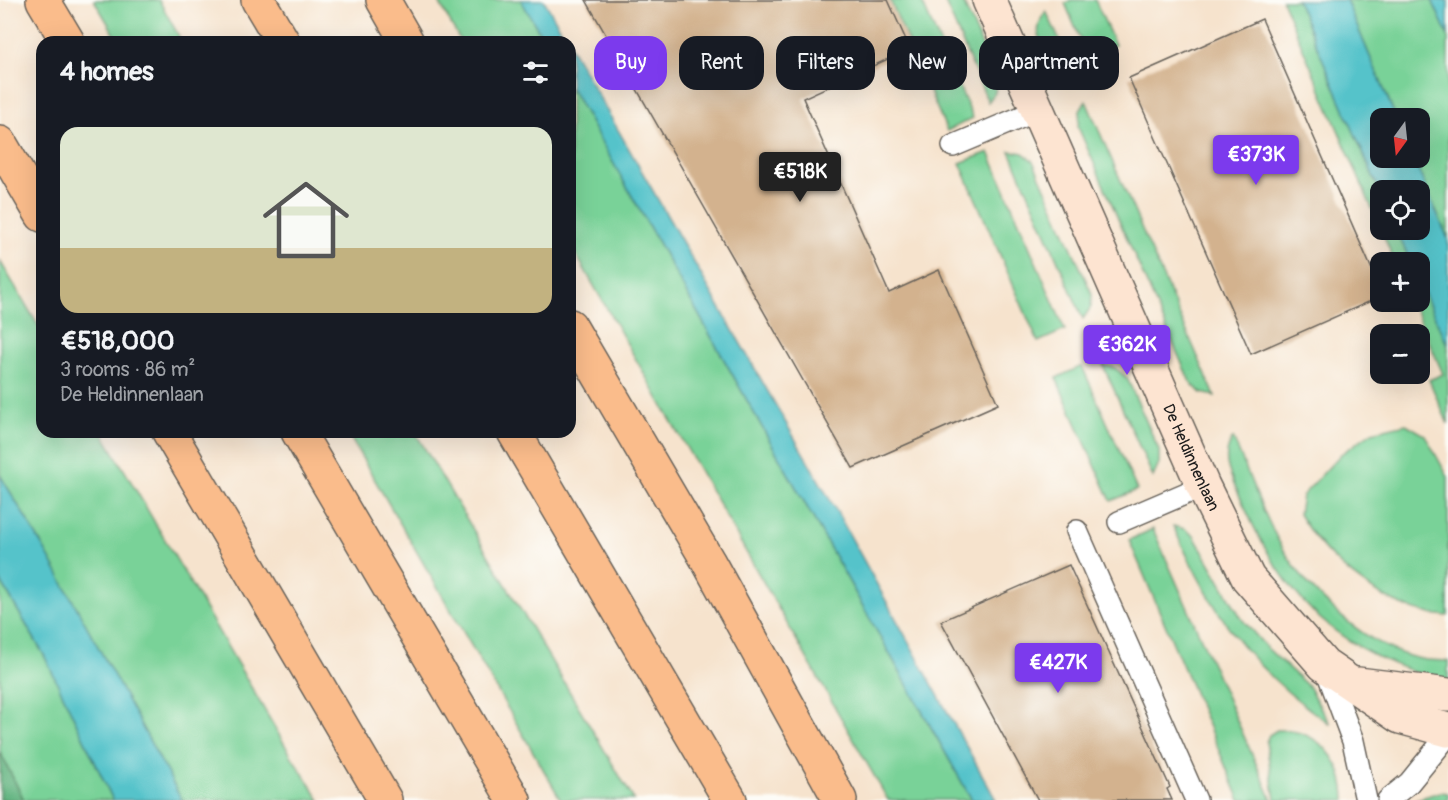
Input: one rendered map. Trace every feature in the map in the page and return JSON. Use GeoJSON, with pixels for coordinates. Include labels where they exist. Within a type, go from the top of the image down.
{"type":"FeatureCollection","features":[{"type":"Feature","properties":{"kind":"highway"},"geometry":{"type":"LineString","coordinates":[[43,0],[64,36]]}},
{"type":"Feature","properties":{"kind":"highway"},"geometry":{"type":"LineString","coordinates":[[258,0],[279,36]]}},
{"type":"Feature","properties":{"kind":"highway"},"geometry":{"type":"LineString","coordinates":[[383,0],[404,36]]}},
{"type":"Feature","properties":{"kind":"highway"},"geometry":{"type":"LineString","coordinates":[[0,143],[36,205]]}},
{"type":"Feature","properties":{"kind":"highway"},"geometry":{"type":"LineString","coordinates":[[576,336],[708,561],[840,800]]}},
{"type":"Feature","properties":{"kind":"highway"},"geometry":{"type":"LineString","coordinates":[[174,438],[385,800]]}},
{"type":"Feature","properties":{"kind":"highway"},"geometry":{"type":"LineString","coordinates":[[302,438],[514,800]]}},
{"type":"Feature","properties":{"kind":"highway"},"geometry":{"type":"LineString","coordinates":[[518,438],[730,800]]}},
{"type":"Feature","properties":{"kind":"street","name":"De Heldinnenlaan"},"geometry":{"type":"LineString","coordinates":[[989,0],[1203,486],[1248,578],[1324,665],[1400,717],[1448,730]]}},
{"type":"Feature","properties":{"kind":"street","name":"De Heldinnenlaan"},"geometry":{"type":"LineString","coordinates":[[1353,683],[1448,695]]}},
{"type":"Feature","properties":{"kind":"lane"},"geometry":{"type":"LineString","coordinates":[[953,146],[1038,110]]}},
{"type":"Feature","properties":{"kind":"lane"},"geometry":{"type":"LineString","coordinates":[[1119,522],[1203,486]]}},
{"type":"Feature","properties":{"kind":"lane"},"geometry":{"type":"LineString","coordinates":[[1077,531],[1196,800]]}},
{"type":"Feature","properties":{"kind":"lane"},"geometry":{"type":"LineString","coordinates":[[1324,665],[1353,741],[1366,800]]}},
{"type":"Feature","properties":{"kind":"lane"},"geometry":{"type":"LineString","coordinates":[[1388,800],[1409,783],[1448,735]]}},
{"type":"Feature","properties":{"kind":"green space"},"geometry":{"type":"Polygon","coordinates":[[[94,0],[159,0],[179,36],[115,36],[94,0]]]}},
{"type":"Feature","properties":{"kind":"green space"},"geometry":{"type":"Polygon","coordinates":[[[438,0],[521,0],[542,36],[458,36],[438,0]]]}},
{"type":"Feature","properties":{"kind":"green space"},"geometry":{"type":"Polygon","coordinates":[[[890,0],[921,0],[937,36],[906,36],[890,0]]]}},
{"type":"Feature","properties":{"kind":"green space"},"geometry":{"type":"Polygon","coordinates":[[[944,0],[962,0],[979,38],[979,81],[967,53],[967,36],[960,36],[944,0]]]}},
{"type":"Feature","properties":{"kind":"green space"},"geometry":{"type":"Polygon","coordinates":[[[1071,0],[1095,0],[1111,36],[1079,36],[1065,3],[1071,0]]]}},
{"type":"Feature","properties":{"kind":"green space"},"geometry":{"type":"Polygon","coordinates":[[[1282,0],[1297,0],[1375,180],[1370,180],[1370,204],[1282,0]]]}},
{"type":"Feature","properties":{"kind":"green space"},"geometry":{"type":"Polygon","coordinates":[[[1346,0],[1432,0],[1448,36],[1448,239],[1430,197],[1430,180],[1423,180],[1417,168],[1430,168],[1430,108],[1392,108],[1346,0]]]}},
{"type":"Feature","properties":{"kind":"green space"},"geometry":{"type":"Polygon","coordinates":[[[1046,11],[1058,36],[1039,36],[1041,20],[1046,11]]]}},
{"type":"Feature","properties":{"kind":"green space"},"geometry":{"type":"Polygon","coordinates":[[[929,90],[961,90],[973,118],[947,131],[929,90]]]}},
{"type":"Feature","properties":{"kind":"green space"},"geometry":{"type":"Polygon","coordinates":[[[983,90],[995,90],[995,93],[988,102],[983,90]]]}},
{"type":"Feature","properties":{"kind":"green space"},"geometry":{"type":"Polygon","coordinates":[[[576,97],[972,800],[888,800],[576,254],[576,97]]]}},
{"type":"Feature","properties":{"kind":"green space"},"geometry":{"type":"Polygon","coordinates":[[[1086,101],[1215,396],[1201,393],[1190,382],[1078,127],[1080,111],[1086,101]]]}},
{"type":"Feature","properties":{"kind":"green space"},"geometry":{"type":"Polygon","coordinates":[[[1010,151],[1023,153],[1033,161],[1092,294],[1091,307],[1083,319],[1010,151]]]}},
{"type":"Feature","properties":{"kind":"green space"},"geometry":{"type":"Polygon","coordinates":[[[989,152],[1065,330],[1038,342],[960,163],[989,152]]]}},
{"type":"Feature","properties":{"kind":"green space"},"geometry":{"type":"Polygon","coordinates":[[[1385,240],[1401,240],[1406,252],[1391,252],[1385,240]]]}},
{"type":"Feature","properties":{"kind":"green space"},"geometry":{"type":"Polygon","coordinates":[[[0,261],[36,322],[36,438],[106,438],[292,757],[320,800],[182,800],[45,550],[0,475],[0,261]]]}},
{"type":"Feature","properties":{"kind":"green space"},"geometry":{"type":"Polygon","coordinates":[[[1430,306],[1448,346],[1448,424],[1430,382],[1430,380],[1443,374],[1430,344],[1430,324],[1421,324],[1416,312],[1430,312],[1430,306]]]}},
{"type":"Feature","properties":{"kind":"green space"},"geometry":{"type":"Polygon","coordinates":[[[1103,365],[1115,368],[1127,378],[1159,450],[1159,464],[1153,477],[1103,365]]]}},
{"type":"Feature","properties":{"kind":"green space"},"geometry":{"type":"Polygon","coordinates":[[[1082,366],[1137,490],[1111,501],[1056,378],[1082,366]]]}},
{"type":"Feature","properties":{"kind":"green space"},"geometry":{"type":"Polygon","coordinates":[[[1406,424],[1425,435],[1448,477],[1448,616],[1426,613],[1404,606],[1362,583],[1326,551],[1299,514],[1302,496],[1341,454],[1372,432],[1406,424]]]}},
{"type":"Feature","properties":{"kind":"green space"},"geometry":{"type":"Polygon","coordinates":[[[350,438],[419,438],[634,800],[561,800],[350,438]]]}},
{"type":"Feature","properties":{"kind":"green space"},"geometry":{"type":"Polygon","coordinates":[[[1233,438],[1275,534],[1293,565],[1307,582],[1341,616],[1380,643],[1400,653],[1421,659],[1448,661],[1448,682],[1410,671],[1377,657],[1347,639],[1321,619],[1298,596],[1277,568],[1259,537],[1231,478],[1227,454],[1233,438]]]}},
{"type":"Feature","properties":{"kind":"green space"},"geometry":{"type":"Polygon","coordinates":[[[1173,526],[1185,529],[1194,536],[1242,619],[1266,647],[1308,686],[1330,724],[1277,682],[1236,637],[1203,586],[1173,526]]]}},
{"type":"Feature","properties":{"kind":"green space"},"geometry":{"type":"Polygon","coordinates":[[[1153,529],[1272,800],[1240,800],[1129,540],[1153,529]]]}},
{"type":"Feature","properties":{"kind":"green space"},"geometry":{"type":"Polygon","coordinates":[[[0,580],[44,655],[113,800],[24,800],[0,752],[0,580]]]}},
{"type":"Feature","properties":{"kind":"green space"},"geometry":{"type":"Polygon","coordinates":[[[1277,730],[1305,735],[1317,741],[1326,750],[1340,772],[1345,800],[1275,800],[1266,742],[1269,735],[1277,730]]]}},
{"type":"Feature","properties":{"kind":"green space"},"geometry":{"type":"Polygon","coordinates":[[[0,752],[24,800],[0,800],[0,752]]]}},
{"type":"Feature","properties":{"kind":"green space"},"geometry":{"type":"Polygon","coordinates":[[[1440,792],[1448,793],[1448,800],[1414,800],[1440,792]]]}},
{"type":"Feature","properties":{"kind":"water"},"geometry":{"type":"Polygon","coordinates":[[[521,0],[544,0],[565,36],[542,36],[521,0]]]}},
{"type":"Feature","properties":{"kind":"water"},"geometry":{"type":"Polygon","coordinates":[[[1297,0],[1346,0],[1392,108],[1370,108],[1370,168],[1417,168],[1423,180],[1375,180],[1297,0]]]}},
{"type":"Feature","properties":{"kind":"water"},"geometry":{"type":"Polygon","coordinates":[[[1432,0],[1448,0],[1448,36],[1432,0]]]}},
{"type":"Feature","properties":{"kind":"water"},"geometry":{"type":"Polygon","coordinates":[[[576,56],[837,512],[996,800],[972,800],[576,97],[576,56]]]}},
{"type":"Feature","properties":{"kind":"water"},"geometry":{"type":"Polygon","coordinates":[[[1430,197],[1448,239],[1448,346],[1430,306],[1430,252],[1406,252],[1401,240],[1430,240],[1430,197]]]}},
{"type":"Feature","properties":{"kind":"water"},"geometry":{"type":"Polygon","coordinates":[[[0,475],[45,550],[182,800],[113,800],[44,655],[0,580],[0,475]]]}},
{"type":"Feature","properties":{"kind":"building"},"geometry":{"type":"Polygon","coordinates":[[[586,0],[888,0],[904,36],[887,36],[887,60],[875,65],[875,36],[776,36],[776,90],[820,90],[803,98],[889,293],[939,270],[998,404],[853,468],[637,90],[667,90],[667,36],[607,36],[586,0]]]}},
{"type":"Feature","properties":{"kind":"building"},"geometry":{"type":"Polygon","coordinates":[[[1262,19],[1370,265],[1370,301],[1251,354],[1129,78],[1262,19]]]}},
{"type":"Feature","properties":{"kind":"building"},"geometry":{"type":"Polygon","coordinates":[[[1069,565],[1170,787],[1167,789],[1172,800],[1038,800],[941,621],[1069,565]]]}}]}
